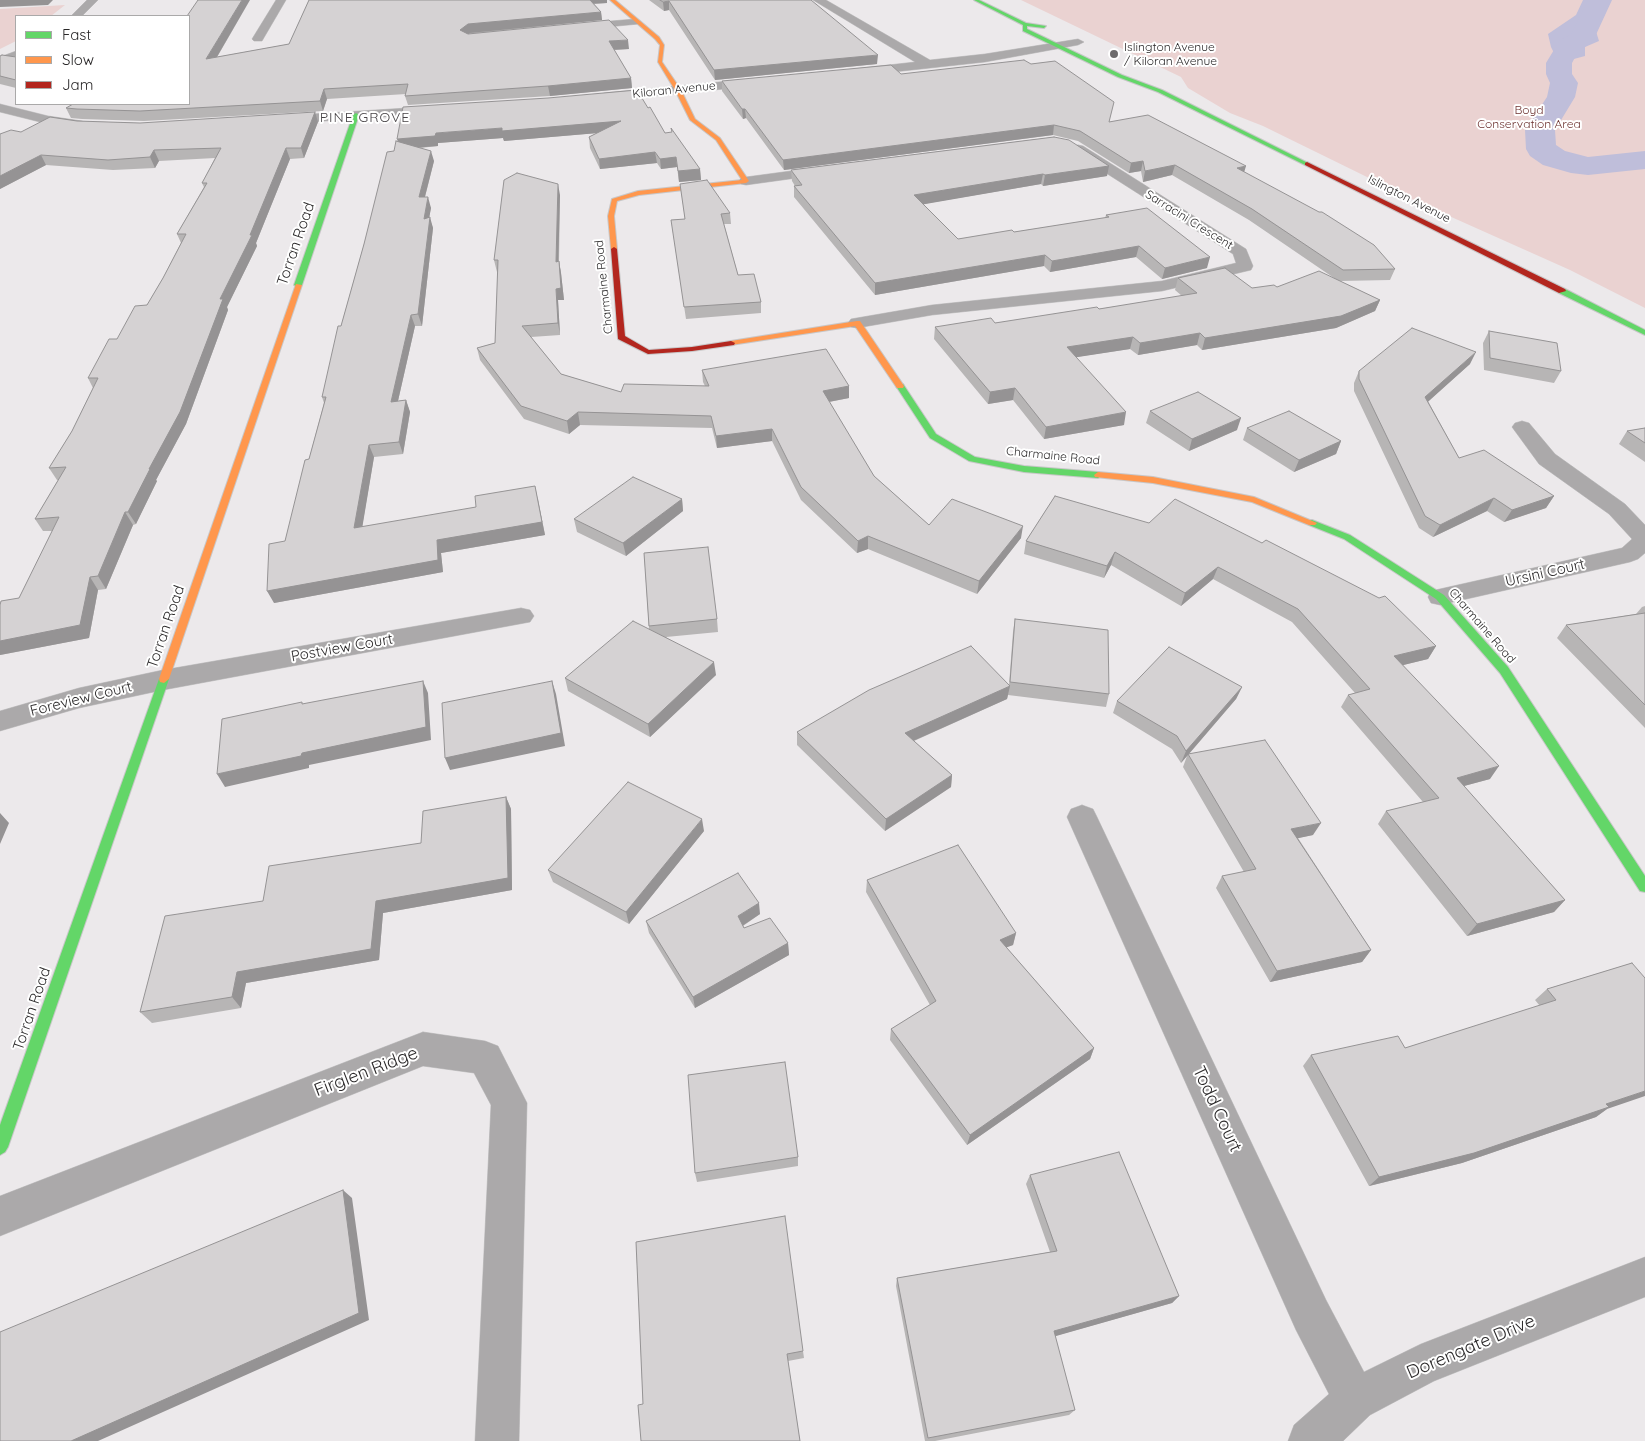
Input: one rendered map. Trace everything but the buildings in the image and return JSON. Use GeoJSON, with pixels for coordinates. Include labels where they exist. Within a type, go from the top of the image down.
{"type":"FeatureCollection","features":[{"type":"Feature","properties":{"kind":"street"},"geometry":{"type":"LineString","coordinates":[[77,15],[93,0]]}},
{"type":"Feature","properties":{"kind":"street"},"geometry":{"type":"LineString","coordinates":[[258,39],[281,0]]}},
{"type":"Feature","properties":{"kind":"street"},"geometry":{"type":"LineString","coordinates":[[612,0],[635,22],[657,38],[662,45],[660,62],[678,90],[693,120],[718,139],[746,181],[845,168]]}},
{"type":"Feature","properties":{"kind":"street"},"geometry":{"type":"LineString","coordinates":[[818,0],[929,64]]}},
{"type":"Feature","properties":{"kind":"street","name":"Islington Avenue"},"geometry":{"type":"LineString","coordinates":[[976,0],[1025,24],[1025,30],[1057,37],[1120,76],[1160,91],[1645,333]]}},
{"type":"Feature","properties":{"kind":"street"},"geometry":{"type":"LineString","coordinates":[[567,28],[635,22]]}},
{"type":"Feature","properties":{"kind":"street"},"geometry":{"type":"LineString","coordinates":[[840,74],[929,64],[1057,37],[1078,42],[1091,48]]}},
{"type":"Feature","properties":{"kind":"street"},"geometry":{"type":"LineString","coordinates":[[0,61],[15,54]]}},
{"type":"Feature","properties":{"kind":"street","name":"Islington Avenue"},"geometry":{"type":"LineString","coordinates":[[1133,68],[1141,72],[1160,91]]}},
{"type":"Feature","properties":{"kind":"street","name":"Kiloran Avenue"},"geometry":{"type":"LineString","coordinates":[[588,98],[771,80]]}},
{"type":"Feature","properties":{"kind":"street"},"geometry":{"type":"LineString","coordinates":[[0,108],[48,120],[92,125]]}},
{"type":"Feature","properties":{"kind":"street"},"geometry":{"type":"LineString","coordinates":[[268,120],[451,109]]}},
{"type":"Feature","properties":{"kind":"street","name":"Torran Road"},"geometry":{"type":"LineString","coordinates":[[0,1147],[163,680],[356,115]]}},
{"type":"Feature","properties":{"kind":"street"},"geometry":{"type":"LineString","coordinates":[[27,129],[48,120]]}},
{"type":"Feature","properties":{"kind":"street","name":"Sarracini Crescent"},"geometry":{"type":"LineString","coordinates":[[857,323],[932,310],[1162,286],[1245,266],[1240,252],[1066,144]]}},
{"type":"Feature","properties":{"kind":"street","name":"Charmaine Road"},"geometry":{"type":"LineString","coordinates":[[746,181],[638,193],[614,200],[611,216],[621,337],[648,352],[692,349],[857,323],[933,436],[972,459],[1024,469],[1154,480],[1254,500],[1347,537],[1440,597],[1504,670],[1645,887]]}},
{"type":"Feature","properties":{"kind":"street","name":"Ursini Court"},"geometry":{"type":"LineString","coordinates":[[1440,597],[1630,554],[1645,540],[1616,508],[1546,459],[1522,427]]}},
{"type":"Feature","properties":{"kind":"street","name":"Postview Court"},"geometry":{"type":"LineString","coordinates":[[163,680],[521,616]]}},
{"type":"Feature","properties":{"kind":"street","name":"Foreview Court"},"geometry":{"type":"LineString","coordinates":[[0,721],[79,698],[163,680]]}},
{"type":"Feature","properties":{"kind":"street","name":"Todd Court"},"geometry":{"type":"LineString","coordinates":[[1082,817],[1307,1306],[1355,1400]]}},
{"type":"Feature","properties":{"kind":"street","name":"Firglen Ridge"},"geometry":{"type":"LineString","coordinates":[[0,1216],[423,1049],[485,1058],[509,1103],[497,1441]]}},
{"type":"Feature","properties":{"kind":"street","name":"Dorengate Drive"},"geometry":{"type":"LineString","coordinates":[[1310,1441],[1355,1400],[1421,1366],[1645,1277]]}},
{"type":"Feature","properties":{"kind":"green space","name":"Boyd Conservation Area"},"geometry":{"type":"Polygon","coordinates":[[[1021,0],[1645,0],[1645,308],[1570,270],[1420,203],[1263,126],[1230,113],[1188,88],[1181,77],[1021,0]]]}},
{"type":"Feature","properties":{"kind":"green space"},"geometry":{"type":"Polygon","coordinates":[[[65,5],[52,15],[15,15],[15,42],[0,49],[0,9],[65,5]]]}},
{"type":"Feature","properties":{"kind":"water"},"geometry":{"type":"Polygon","coordinates":[[[1583,0],[1611,0],[1602,20],[1594,25],[1599,41],[1585,47],[1585,56],[1559,63],[1551,47],[1548,34],[1576,15],[1583,0]]]}},
{"type":"Feature","properties":{"kind":"waterway"},"geometry":{"type":"LineString","coordinates":[[1600,0],[1581,39],[1569,45],[1559,63],[1559,74],[1564,83],[1561,97],[1540,130],[1541,149],[1554,158],[1571,164],[1588,166],[1645,160]]}},
{"type":"Feature","properties":{"kind":"traffic: fast"},"geometry":{"type":"LineString","coordinates":[[976,0],[1025,24],[1044,27]]}},
{"type":"Feature","properties":{"kind":"traffic: fast"},"geometry":{"type":"LineString","coordinates":[[1025,24],[1025,30],[1120,76],[1160,91],[1307,164]]}},
{"type":"Feature","properties":{"kind":"traffic: fast"},"geometry":{"type":"LineString","coordinates":[[298,285],[356,115]]}},
{"type":"Feature","properties":{"kind":"traffic: fast"},"geometry":{"type":"LineString","coordinates":[[1562,291],[1645,333]]}},
{"type":"Feature","properties":{"kind":"traffic: fast"},"geometry":{"type":"LineString","coordinates":[[900,386],[933,436],[972,459],[1024,469],[1098,475]]}},
{"type":"Feature","properties":{"kind":"traffic: fast"},"geometry":{"type":"LineString","coordinates":[[1312,523],[1347,537],[1440,597],[1504,670],[1645,887]]}},
{"type":"Feature","properties":{"kind":"traffic: fast"},"geometry":{"type":"LineString","coordinates":[[0,1147],[164,679]]}},
{"type":"Feature","properties":{"kind":"traffic: slow"},"geometry":{"type":"LineString","coordinates":[[612,0],[657,38],[662,45],[660,62],[678,90],[693,120],[718,139],[746,181],[638,193],[614,200],[611,216],[614,249]]}},
{"type":"Feature","properties":{"kind":"traffic: slow"},"geometry":{"type":"LineString","coordinates":[[164,679],[298,285]]}},
{"type":"Feature","properties":{"kind":"traffic: slow"},"geometry":{"type":"LineString","coordinates":[[731,343],[857,323],[900,386]]}},
{"type":"Feature","properties":{"kind":"traffic: slow"},"geometry":{"type":"LineString","coordinates":[[1098,475],[1153,480],[1254,500],[1312,523]]}},
{"type":"Feature","properties":{"kind":"traffic: jam"},"geometry":{"type":"LineString","coordinates":[[1307,164],[1562,291]]}},
{"type":"Feature","properties":{"kind":"traffic: jam"},"geometry":{"type":"LineString","coordinates":[[614,249],[621,337],[648,352],[692,349],[731,343]]}},
{"type":"Feature","properties":{"kind":"place","name":"Islington Avenue / Kiloran Avenue"},"geometry":{"type":"Point","coordinates":[1114,54]}},
{"type":"Feature","properties":{"kind":"district","name":"PINE GROVE"},"geometry":{"type":"Point","coordinates":[365,118]}}]}
